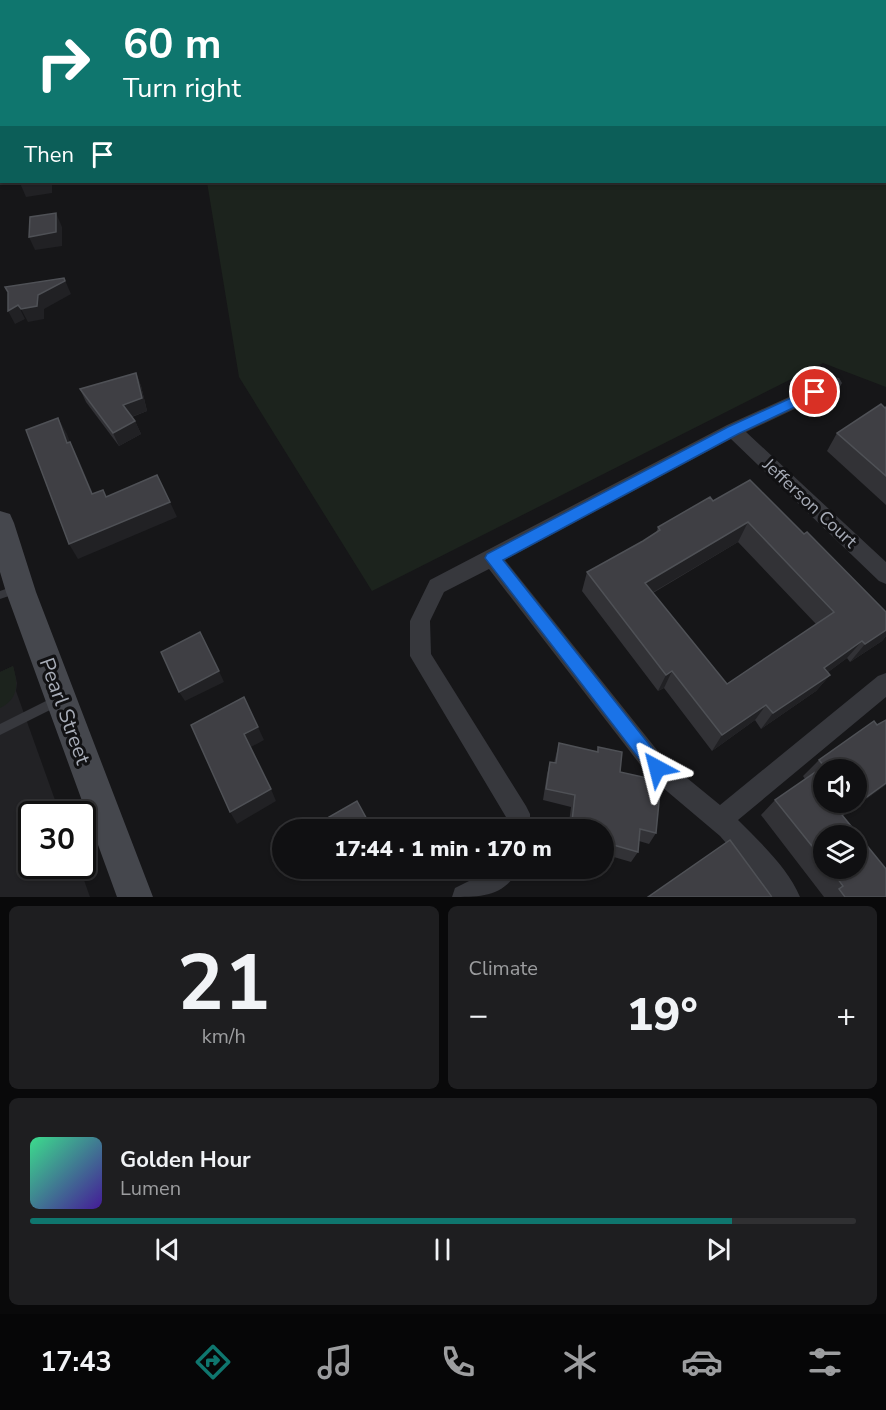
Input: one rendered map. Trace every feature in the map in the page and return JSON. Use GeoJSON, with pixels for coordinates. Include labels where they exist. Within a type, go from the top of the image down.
{"type":"FeatureCollection","features":[{"type":"Feature","properties":{"kind":"main road","name":"Pearl Street"},"geometry":{"type":"LineString","coordinates":[[0,523],[10,592],[61,699],[135,897]]}},
{"type":"Feature","properties":{"kind":"street"},"geometry":{"type":"LineString","coordinates":[[518,819],[518,814],[421,656],[420,621],[437,586],[733,430],[833,383]]}},
{"type":"Feature","properties":{"kind":"street","name":"Jefferson Court"},"geometry":{"type":"LineString","coordinates":[[733,430],[886,575]]}},
{"type":"Feature","properties":{"kind":"street"},"geometry":{"type":"LineString","coordinates":[[492,558],[657,768],[684,793],[720,820],[770,872],[788,897]]}},
{"type":"Feature","properties":{"kind":"street"},"geometry":{"type":"LineString","coordinates":[[720,820],[886,683]]}},
{"type":"Feature","properties":{"kind":"street"},"geometry":{"type":"LineString","coordinates":[[464,897],[497,879]]}},
{"type":"Feature","properties":{"kind":"lane"},"geometry":{"type":"LineString","coordinates":[[0,730],[61,699]]}},
{"type":"Feature","properties":{"kind":"shaded area"},"geometry":{"type":"Polygon","coordinates":[[[207,183],[886,183],[886,387],[823,363],[372,591],[239,377],[207,183]]]}},
{"type":"Feature","properties":{"kind":"shaded area"},"geometry":{"type":"Polygon","coordinates":[[[13,666],[17,683],[16,691],[55,801],[18,801],[18,879],[84,879],[90,897],[0,897],[0,672],[13,666]]]}},
{"type":"Feature","properties":{"kind":"shaded area"},"geometry":{"type":"Polygon","coordinates":[[[13,666],[16,678],[14,695],[0,708],[0,672],[13,666]]]}},
{"type":"Feature","properties":{"kind":"building"},"geometry":{"type":"Polygon","coordinates":[[[56,213],[56,232],[29,237],[30,217],[56,213]]]}},
{"type":"Feature","properties":{"kind":"building"},"geometry":{"type":"Polygon","coordinates":[[[64,278],[65,281],[38,295],[37,306],[21,309],[18,305],[8,311],[8,292],[5,287],[64,278]]]}},
{"type":"Feature","properties":{"kind":"building"},"geometry":{"type":"Polygon","coordinates":[[[136,373],[142,398],[123,405],[135,421],[113,433],[80,389],[136,373]]]}},
{"type":"Feature","properties":{"kind":"building"},"geometry":{"type":"Polygon","coordinates":[[[881,404],[886,407],[886,476],[837,433],[881,404]]]}},
{"type":"Feature","properties":{"kind":"building"},"geometry":{"type":"Polygon","coordinates":[[[58,418],[67,443],[70,442],[92,494],[103,490],[106,497],[157,475],[170,502],[69,544],[26,430],[58,418]]]}},
{"type":"Feature","properties":{"kind":"building"},"geometry":{"type":"Polygon","coordinates":[[[750,480],[804,534],[807,532],[886,612],[886,630],[865,644],[862,641],[824,668],[830,675],[773,713],[766,705],[722,735],[672,671],[666,675],[587,572],[643,541],[660,530],[658,527],[710,497],[713,501],[750,480]],[[748,522],[645,583],[727,684],[834,612],[748,522]]]}},
{"type":"Feature","properties":{"kind":"building"},"geometry":{"type":"Polygon","coordinates":[[[200,632],[219,671],[179,692],[161,652],[200,632]]]}},
{"type":"Feature","properties":{"kind":"building"},"geometry":{"type":"Polygon","coordinates":[[[244,697],[258,727],[244,734],[271,789],[230,812],[191,725],[244,697]]]}},
{"type":"Feature","properties":{"kind":"building"},"geometry":{"type":"Polygon","coordinates":[[[886,720],[886,783],[867,797],[867,759],[820,759],[874,721],[877,725],[886,720]]]}},
{"type":"Feature","properties":{"kind":"building"},"geometry":{"type":"Polygon","coordinates":[[[559,743],[598,752],[598,747],[622,752],[620,772],[661,781],[656,833],[640,829],[638,852],[614,845],[614,819],[572,819],[575,795],[546,789],[550,762],[556,763],[559,743]]]}},
{"type":"Feature","properties":{"kind":"building"},"geometry":{"type":"Polygon","coordinates":[[[813,774],[813,813],[845,813],[842,815],[850,825],[813,825],[813,847],[775,800],[813,774]]]}},
{"type":"Feature","properties":{"kind":"building"},"geometry":{"type":"Polygon","coordinates":[[[357,801],[367,819],[330,819],[329,817],[357,801]]]}},
{"type":"Feature","properties":{"kind":"building"},"geometry":{"type":"Polygon","coordinates":[[[730,840],[772,897],[648,897],[730,840]]]}},
{"type":"Feature","properties":{"kind":"building"},"geometry":{"type":"Polygon","coordinates":[[[867,846],[886,869],[886,897],[845,897],[839,889],[843,886],[838,879],[867,879],[867,846]]]}},
{"type":"Feature","properties":{"kind":"route"},"geometry":{"type":"LineString","coordinates":[[657,768],[492,558],[733,430],[815,392]]}}]}
